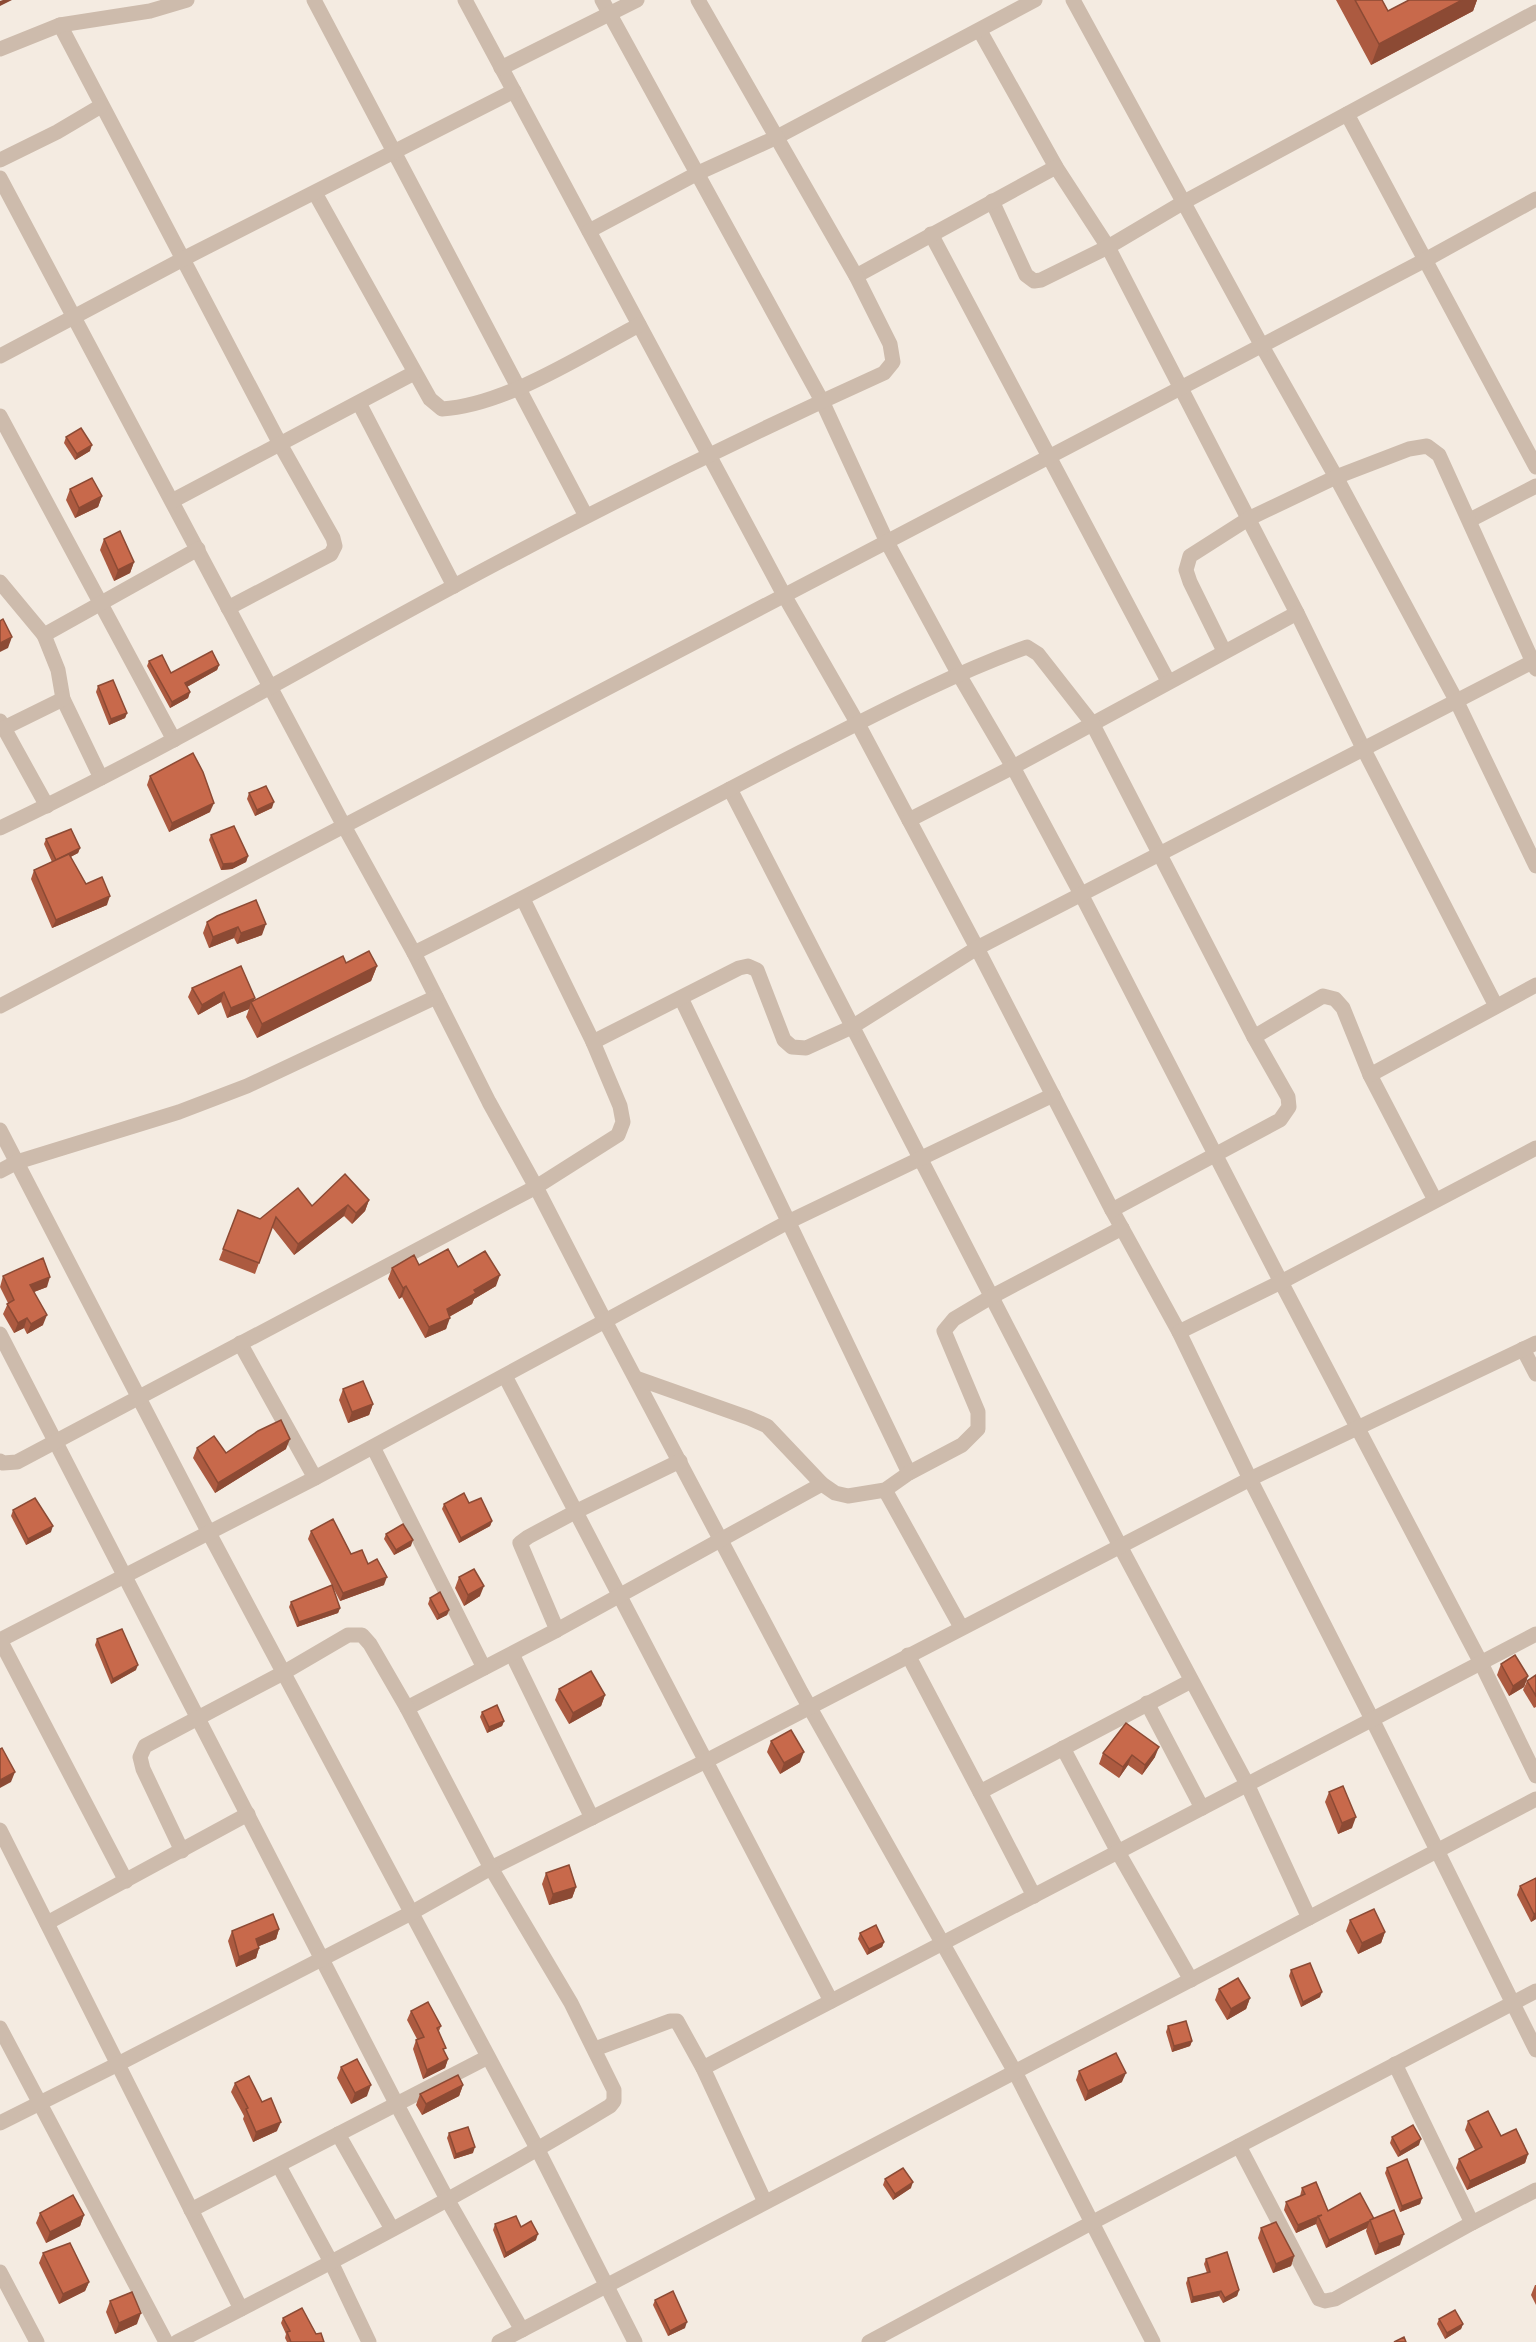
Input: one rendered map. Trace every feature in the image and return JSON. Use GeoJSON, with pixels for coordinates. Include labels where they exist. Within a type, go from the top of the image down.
{"type":"FeatureCollection","features":[{"type":"Feature","properties":{"kind":"street"},"geometry":{"type":"LineString","coordinates":[[0,49],[60,25],[147,5],[187,0]]}},
{"type":"Feature","properties":{"kind":"street"},"geometry":{"type":"LineString","coordinates":[[314,0],[517,389],[586,516]]}},
{"type":"Feature","properties":{"kind":"street"},"geometry":{"type":"LineString","coordinates":[[465,0],[784,595],[858,724],[1112,1210],[1179,1332],[1250,1479],[1536,2050]]}},
{"type":"Feature","properties":{"kind":"street"},"geometry":{"type":"LineString","coordinates":[[602,0],[822,401],[887,542],[1082,894],[1215,1155],[1481,1663],[1536,1776]]}},
{"type":"Feature","properties":{"kind":"street"},"geometry":{"type":"LineString","coordinates":[[501,68],[637,0]]}},
{"type":"Feature","properties":{"kind":"street"},"geometry":{"type":"LineString","coordinates":[[0,828],[174,740],[586,516],[708,454],[884,373],[893,362],[890,344],[856,276],[698,0]]}},
{"type":"Feature","properties":{"kind":"street"},"geometry":{"type":"LineString","coordinates":[[589,231],[698,173],[775,138],[1035,0]]}},
{"type":"Feature","properties":{"kind":"street"},"geometry":{"type":"LineString","coordinates":[[1073,0],[1456,700],[1536,866]]}},
{"type":"Feature","properties":{"kind":"street"},"geometry":{"type":"LineString","coordinates":[[992,201],[1026,275],[1034,281],[1041,280],[1107,247],[1184,202],[1536,12]]}},
{"type":"Feature","properties":{"kind":"street"},"geometry":{"type":"LineString","coordinates":[[60,25],[280,444],[333,538],[335,546],[331,554],[228,608]]}},
{"type":"Feature","properties":{"kind":"street"},"geometry":{"type":"LineString","coordinates":[[980,31],[1056,167],[1107,247],[1297,613],[1363,748],[1496,1006]]}},
{"type":"Feature","properties":{"kind":"street"},"geometry":{"type":"LineString","coordinates":[[0,356],[183,259],[514,91]]}},
{"type":"Feature","properties":{"kind":"street"},"geometry":{"type":"LineString","coordinates":[[0,160],[57,132],[101,106]]}},
{"type":"Feature","properties":{"kind":"street"},"geometry":{"type":"LineString","coordinates":[[1347,114],[1536,467]]}},
{"type":"Feature","properties":{"kind":"street"},"geometry":{"type":"LineString","coordinates":[[856,276],[1056,167]]}},
{"type":"Feature","properties":{"kind":"street"},"geometry":{"type":"LineString","coordinates":[[0,178],[344,826],[414,953],[489,1102],[537,1187],[605,1321],[809,1706],[1015,2072],[1153,2342]]}},
{"type":"Feature","properties":{"kind":"street"},"geometry":{"type":"LineString","coordinates":[[315,194],[414,373],[430,399],[442,408],[459,408],[517,389],[639,325]]}},
{"type":"Feature","properties":{"kind":"street"},"geometry":{"type":"LineString","coordinates":[[0,1006],[1262,346],[1536,199]]}},
{"type":"Feature","properties":{"kind":"street"},"geometry":{"type":"LineString","coordinates":[[932,234],[1168,681]]}},
{"type":"Feature","properties":{"kind":"street"},"geometry":{"type":"LineString","coordinates":[[172,501],[414,373]]}},
{"type":"Feature","properties":{"kind":"street"},"geometry":{"type":"LineString","coordinates":[[359,402],[454,586]]}},
{"type":"Feature","properties":{"kind":"street"},"geometry":{"type":"LineString","coordinates":[[0,416],[174,740]]}},
{"type":"Feature","properties":{"kind":"street"},"geometry":{"type":"LineString","coordinates":[[592,1042],[739,968],[748,966],[757,970],[784,1040],[792,1047],[806,1048],[852,1028],[977,948],[1456,700],[1535,663],[1439,455],[1427,446],[1409,450],[1336,477],[1248,519],[1190,556],[1185,570],[1224,651]]}},
{"type":"Feature","properties":{"kind":"street"},"geometry":{"type":"LineString","coordinates":[[1470,520],[1536,486]]}},
{"type":"Feature","properties":{"kind":"street"},"geometry":{"type":"LineString","coordinates":[[44,635],[198,549]]}},
{"type":"Feature","properties":{"kind":"street"},"geometry":{"type":"LineString","coordinates":[[0,582],[44,635],[58,670],[63,699],[101,778]]}},
{"type":"Feature","properties":{"kind":"street"},"geometry":{"type":"LineString","coordinates":[[909,820],[1013,767],[1297,613]]}},
{"type":"Feature","properties":{"kind":"street"},"geometry":{"type":"LineString","coordinates":[[414,953],[523,899],[730,789],[958,673],[1027,647],[1038,654],[1092,723],[1287,1097],[1289,1107],[1280,1120],[1112,1210]]}},
{"type":"Feature","properties":{"kind":"street"},"geometry":{"type":"LineString","coordinates":[[47,806],[2,725],[63,699]]}},
{"type":"Feature","properties":{"kind":"street"},"geometry":{"type":"LineString","coordinates":[[730,789],[1120,1546],[1247,1784],[1309,1918]]}},
{"type":"Feature","properties":{"kind":"street"},"geometry":{"type":"LineString","coordinates":[[0,1461],[3,1463],[17,1462],[537,1187],[618,1135],[623,1122],[620,1106],[592,1042],[523,899]]}},
{"type":"Feature","properties":{"kind":"street"},"geometry":{"type":"LineString","coordinates":[[1370,1075],[1536,985]]}},
{"type":"Feature","properties":{"kind":"street"},"geometry":{"type":"LineString","coordinates":[[0,1172],[17,1162],[179,1112],[247,1086],[436,996]]}},
{"type":"Feature","properties":{"kind":"street"},"geometry":{"type":"LineString","coordinates":[[1254,1037],[1323,996],[1335,999],[1342,1008],[1370,1075],[1435,1200]]}},
{"type":"Feature","properties":{"kind":"street"},"geometry":{"type":"LineString","coordinates":[[681,998],[909,1473]]}},
{"type":"Feature","properties":{"kind":"street"},"geometry":{"type":"LineString","coordinates":[[126,1881],[0,1640],[315,1478],[788,1222],[1053,1095]]}},
{"type":"Feature","properties":{"kind":"street"},"geometry":{"type":"LineString","coordinates":[[0,1130],[209,1533],[538,2150],[635,2342]]}},
{"type":"Feature","properties":{"kind":"street"},"geometry":{"type":"LineString","coordinates":[[1179,1332],[1281,1282],[1536,1148]]}},
{"type":"Feature","properties":{"kind":"street"},"geometry":{"type":"LineString","coordinates":[[636,1378],[767,1426],[822,1484],[836,1493],[848,1496],[885,1490],[909,1473],[962,1445],[978,1429],[978,1412],[944,1331],[954,1319],[1122,1228]]}},
{"type":"Feature","properties":{"kind":"street"},"geometry":{"type":"LineString","coordinates":[[0,1334],[126,1575],[320,1958],[447,2199],[522,2330]]}},
{"type":"Feature","properties":{"kind":"street"},"geometry":{"type":"LineString","coordinates":[[240,1343],[315,1478]]}},
{"type":"Feature","properties":{"kind":"street"},"geometry":{"type":"LineString","coordinates":[[0,2123],[411,1912],[491,1868],[706,1761],[1250,1479],[1529,1346],[1536,1374]]}},
{"type":"Feature","properties":{"kind":"street"},"geometry":{"type":"LineString","coordinates":[[505,1376],[831,2001]]}},
{"type":"Feature","properties":{"kind":"street"},"geometry":{"type":"LineString","coordinates":[[373,1447],[484,1668]]}},
{"type":"Feature","properties":{"kind":"street"},"geometry":{"type":"LineString","coordinates":[[557,1630],[520,1543],[575,1512],[680,1461]]}},
{"type":"Feature","properties":{"kind":"street"},"geometry":{"type":"LineString","coordinates":[[407,1708],[722,1541],[822,1484]]}},
{"type":"Feature","properties":{"kind":"street"},"geometry":{"type":"LineString","coordinates":[[885,1490],[962,1627]]}},
{"type":"Feature","properties":{"kind":"street"},"geometry":{"type":"LineString","coordinates":[[703,2068],[1536,1634]]}},
{"type":"Feature","properties":{"kind":"street"},"geometry":{"type":"LineString","coordinates":[[177,2342],[538,2150],[610,2106],[614,2101],[614,2090],[571,2003],[491,1868],[407,1708],[370,1644],[362,1635],[348,1635],[283,1673],[146,1746],[140,1757],[143,1769],[182,1851]]}},
{"type":"Feature","properties":{"kind":"street"},"geometry":{"type":"LineString","coordinates":[[512,1654],[592,1818]]}},
{"type":"Feature","properties":{"kind":"street"},"geometry":{"type":"LineString","coordinates":[[908,1655],[1034,1896]]}},
{"type":"Feature","properties":{"kind":"street"},"geometry":{"type":"LineString","coordinates":[[980,1791],[1191,1681]]}},
{"type":"Feature","properties":{"kind":"street"},"geometry":{"type":"LineString","coordinates":[[1147,1703],[1202,1808]]}},
{"type":"Feature","properties":{"kind":"street"},"geometry":{"type":"LineString","coordinates":[[1063,1748],[1118,1852],[1191,1980]]}},
{"type":"Feature","properties":{"kind":"street"},"geometry":{"type":"LineString","coordinates":[[499,2342],[1536,1799]]}},
{"type":"Feature","properties":{"kind":"street"},"geometry":{"type":"LineString","coordinates":[[46,1923],[248,1814]]}},
{"type":"Feature","properties":{"kind":"street"},"geometry":{"type":"LineString","coordinates":[[0,1830],[241,2309]]}},
{"type":"Feature","properties":{"kind":"street"},"geometry":{"type":"LineString","coordinates":[[869,2342],[1093,2222],[1536,1991]]}},
{"type":"Feature","properties":{"kind":"street"},"geometry":{"type":"LineString","coordinates":[[595,2049],[670,2020],[677,2021],[683,2028],[703,2068],[765,2202]]}},
{"type":"Feature","properties":{"kind":"street"},"geometry":{"type":"LineString","coordinates":[[0,2028],[166,2342]]}},
{"type":"Feature","properties":{"kind":"street"},"geometry":{"type":"LineString","coordinates":[[191,2210],[488,2056]]}},
{"type":"Feature","properties":{"kind":"street"},"geometry":{"type":"LineString","coordinates":[[1395,2064],[1472,2223]]}},
{"type":"Feature","properties":{"kind":"street"},"geometry":{"type":"LineString","coordinates":[[338,2134],[392,2229]]}},
{"type":"Feature","properties":{"kind":"street"},"geometry":{"type":"LineString","coordinates":[[1239,2146],[1318,2299],[1325,2301],[1335,2299],[1536,2190]]}},
{"type":"Feature","properties":{"kind":"street"},"geometry":{"type":"LineString","coordinates":[[279,2166],[331,2262],[369,2342]]}},
{"type":"Feature","properties":{"kind":"street"},"geometry":{"type":"LineString","coordinates":[[0,2272],[6,2299],[37,2342]]}},
{"type":"Feature","properties":{"kind":"building"},"geometry":{"type":"Polygon","coordinates":[[[1355,0],[1382,0],[1388,11],[1409,0],[1462,0],[1379,44],[1355,0]]]}},
{"type":"Feature","properties":{"kind":"building"},"geometry":{"type":"Polygon","coordinates":[[[81,428],[92,445],[77,454],[66,437],[81,428]]]}},
{"type":"Feature","properties":{"kind":"building"},"geometry":{"type":"Polygon","coordinates":[[[92,478],[102,496],[79,508],[70,489],[92,478]]]}},
{"type":"Feature","properties":{"kind":"building"},"geometry":{"type":"Polygon","coordinates":[[[120,531],[134,562],[118,570],[104,539],[120,531]]]}},
{"type":"Feature","properties":{"kind":"building"},"geometry":{"type":"Polygon","coordinates":[[[3,619],[12,637],[0,643],[0,621],[3,619]]]}},
{"type":"Feature","properties":{"kind":"building"},"geometry":{"type":"Polygon","coordinates":[[[212,651],[219,665],[185,683],[190,692],[172,702],[149,661],[162,655],[171,673],[212,651]]]}},
{"type":"Feature","properties":{"kind":"building"},"geometry":{"type":"Polygon","coordinates":[[[113,680],[127,713],[111,719],[98,686],[113,680]]]}},
{"type":"Feature","properties":{"kind":"building"},"geometry":{"type":"Polygon","coordinates":[[[193,753],[203,772],[214,803],[172,823],[150,776],[193,753]]]}},
{"type":"Feature","properties":{"kind":"building"},"geometry":{"type":"Polygon","coordinates":[[[266,786],[274,802],[257,810],[249,793],[266,786]]]}},
{"type":"Feature","properties":{"kind":"building"},"geometry":{"type":"Polygon","coordinates":[[[234,826],[248,856],[234,863],[223,864],[211,835],[234,826]]]}},
{"type":"Feature","properties":{"kind":"building"},"geometry":{"type":"Polygon","coordinates":[[[71,829],[80,848],[56,860],[46,839],[71,829]]]}},
{"type":"Feature","properties":{"kind":"building"},"geometry":{"type":"Polygon","coordinates":[[[69,854],[86,884],[102,877],[110,896],[56,920],[34,870],[69,854]]]}},
{"type":"Feature","properties":{"kind":"building"},"geometry":{"type":"Polygon","coordinates":[[[256,900],[266,924],[241,933],[238,927],[213,937],[207,922],[256,900]]]}},
{"type":"Feature","properties":{"kind":"building"},"geometry":{"type":"Polygon","coordinates":[[[369,951],[377,966],[262,1024],[251,1002],[343,956],[346,963],[369,951]]]}},
{"type":"Feature","properties":{"kind":"building"},"geometry":{"type":"Polygon","coordinates":[[[241,966],[255,998],[231,1008],[224,992],[202,1005],[192,988],[241,966]]]}},
{"type":"Feature","properties":{"kind":"building"},"geometry":{"type":"Polygon","coordinates":[[[345,1174],[369,1200],[356,1213],[348,1205],[298,1244],[276,1217],[259,1263],[223,1249],[238,1210],[260,1219],[298,1188],[312,1206],[345,1174]]]}},
{"type":"Feature","properties":{"kind":"building"},"geometry":{"type":"Polygon","coordinates":[[[448,1249],[458,1267],[485,1251],[500,1275],[474,1290],[476,1293],[447,1309],[450,1318],[429,1327],[406,1286],[403,1288],[392,1268],[414,1255],[419,1265],[448,1249]]]}},
{"type":"Feature","properties":{"kind":"building"},"geometry":{"type":"Polygon","coordinates":[[[43,1258],[50,1277],[30,1285],[47,1315],[31,1324],[27,1318],[18,1323],[7,1304],[14,1300],[3,1276],[43,1258]]]}},
{"type":"Feature","properties":{"kind":"building"},"geometry":{"type":"Polygon","coordinates":[[[363,1381],[373,1404],[352,1412],[343,1389],[363,1381]]]}},
{"type":"Feature","properties":{"kind":"building"},"geometry":{"type":"Polygon","coordinates":[[[281,1420],[290,1439],[218,1483],[197,1448],[214,1436],[226,1453],[258,1431],[281,1420]]]}},
{"type":"Feature","properties":{"kind":"building"},"geometry":{"type":"Polygon","coordinates":[[[464,1493],[469,1503],[481,1498],[492,1521],[461,1538],[444,1504],[464,1493]]]}},
{"type":"Feature","properties":{"kind":"building"},"geometry":{"type":"Polygon","coordinates":[[[35,1498],[53,1526],[28,1539],[13,1510],[35,1498]]]}},
{"type":"Feature","properties":{"kind":"building"},"geometry":{"type":"Polygon","coordinates":[[[333,1519],[351,1554],[362,1550],[368,1564],[377,1559],[387,1577],[343,1593],[311,1531],[333,1519]]]}},
{"type":"Feature","properties":{"kind":"building"},"geometry":{"type":"Polygon","coordinates":[[[403,1524],[413,1540],[396,1550],[386,1534],[403,1524]]]}},
{"type":"Feature","properties":{"kind":"building"},"geometry":{"type":"Polygon","coordinates":[[[474,1569],[484,1586],[468,1595],[459,1577],[474,1569]]]}},
{"type":"Feature","properties":{"kind":"building"},"geometry":{"type":"Polygon","coordinates":[[[332,1585],[340,1608],[299,1622],[291,1602],[332,1585]]]}},
{"type":"Feature","properties":{"kind":"building"},"geometry":{"type":"Polygon","coordinates":[[[440,1592],[449,1610],[439,1615],[430,1598],[440,1592]]]}},
{"type":"Feature","properties":{"kind":"building"},"geometry":{"type":"Polygon","coordinates":[[[122,1629],[138,1665],[113,1679],[97,1639],[122,1629]]]}},
{"type":"Feature","properties":{"kind":"building"},"geometry":{"type":"Polygon","coordinates":[[[1515,1655],[1528,1676],[1513,1686],[1501,1664],[1515,1655]]]}},
{"type":"Feature","properties":{"kind":"building"},"geometry":{"type":"Polygon","coordinates":[[[591,1671],[605,1695],[573,1713],[559,1689],[591,1671]]]}},
{"type":"Feature","properties":{"kind":"building"},"geometry":{"type":"Polygon","coordinates":[[[1536,1675],[1536,1696],[1527,1681],[1536,1675]]]}},
{"type":"Feature","properties":{"kind":"building"},"geometry":{"type":"Polygon","coordinates":[[[497,1705],[504,1721],[489,1727],[482,1712],[497,1705]]]}},
{"type":"Feature","properties":{"kind":"building"},"geometry":{"type":"Polygon","coordinates":[[[1126,1723],[1159,1747],[1145,1765],[1132,1755],[1123,1767],[1103,1753],[1126,1723]]]}},
{"type":"Feature","properties":{"kind":"building"},"geometry":{"type":"Polygon","coordinates":[[[791,1730],[804,1752],[784,1763],[771,1741],[791,1730]]]}},
{"type":"Feature","properties":{"kind":"building"},"geometry":{"type":"Polygon","coordinates":[[[2,1748],[15,1772],[0,1780],[0,1749],[2,1748]]]}},
{"type":"Feature","properties":{"kind":"building"},"geometry":{"type":"Polygon","coordinates":[[[1343,1786],[1356,1817],[1342,1823],[1329,1792],[1343,1786]]]}},
{"type":"Feature","properties":{"kind":"building"},"geometry":{"type":"Polygon","coordinates":[[[569,1865],[576,1887],[553,1894],[546,1873],[569,1865]]]}},
{"type":"Feature","properties":{"kind":"building"},"geometry":{"type":"Polygon","coordinates":[[[1536,1878],[1536,1913],[1534,1914],[1520,1886],[1536,1878]]]}},
{"type":"Feature","properties":{"kind":"building"},"geometry":{"type":"Polygon","coordinates":[[[1374,1909],[1385,1932],[1362,1943],[1350,1920],[1374,1909]]]}},
{"type":"Feature","properties":{"kind":"building"},"geometry":{"type":"Polygon","coordinates":[[[273,1914],[279,1929],[256,1939],[259,1948],[239,1957],[232,1931],[273,1914]]]}},
{"type":"Feature","properties":{"kind":"building"},"geometry":{"type":"Polygon","coordinates":[[[876,1925],[884,1942],[869,1949],[860,1933],[876,1925]]]}},
{"type":"Feature","properties":{"kind":"building"},"geometry":{"type":"Polygon","coordinates":[[[1310,1963],[1322,1992],[1303,2002],[1291,1970],[1310,1963]]]}},
{"type":"Feature","properties":{"kind":"building"},"geometry":{"type":"Polygon","coordinates":[[[1238,1978],[1250,1998],[1231,2009],[1219,1989],[1238,1978]]]}},
{"type":"Feature","properties":{"kind":"building"},"geometry":{"type":"Polygon","coordinates":[[[428,2002],[441,2026],[437,2028],[448,2059],[427,2070],[416,2040],[424,2037],[411,2011],[428,2002]]]}},
{"type":"Feature","properties":{"kind":"building"},"geometry":{"type":"Polygon","coordinates":[[[1186,2021],[1192,2041],[1174,2046],[1168,2026],[1186,2021]]]}},
{"type":"Feature","properties":{"kind":"building"},"geometry":{"type":"Polygon","coordinates":[[[1116,2053],[1126,2073],[1088,2091],[1079,2071],[1116,2053]]]}},
{"type":"Feature","properties":{"kind":"building"},"geometry":{"type":"Polygon","coordinates":[[[357,2059],[371,2085],[355,2093],[341,2067],[357,2059]]]}},
{"type":"Feature","properties":{"kind":"building"},"geometry":{"type":"Polygon","coordinates":[[[458,2075],[463,2085],[426,2104],[420,2094],[458,2075]]]}},
{"type":"Feature","properties":{"kind":"building"},"geometry":{"type":"Polygon","coordinates":[[[249,2076],[262,2102],[271,2098],[281,2122],[256,2132],[246,2109],[248,2108],[235,2083],[249,2076]]]}},
{"type":"Feature","properties":{"kind":"building"},"geometry":{"type":"Polygon","coordinates":[[[1488,2111],[1501,2136],[1516,2129],[1528,2154],[1470,2181],[1459,2159],[1482,2147],[1468,2121],[1488,2111]]]}},
{"type":"Feature","properties":{"kind":"building"},"geometry":{"type":"Polygon","coordinates":[[[1413,2125],[1421,2139],[1400,2152],[1392,2137],[1413,2125]]]}},
{"type":"Feature","properties":{"kind":"building"},"geometry":{"type":"Polygon","coordinates":[[[468,2127],[475,2147],[456,2154],[449,2133],[468,2127]]]}},
{"type":"Feature","properties":{"kind":"building"},"geometry":{"type":"Polygon","coordinates":[[[1407,2159],[1422,2198],[1402,2206],[1387,2168],[1407,2159]]]}},
{"type":"Feature","properties":{"kind":"building"},"geometry":{"type":"Polygon","coordinates":[[[903,2168],[913,2182],[895,2194],[885,2179],[903,2168]]]}},
{"type":"Feature","properties":{"kind":"building"},"geometry":{"type":"Polygon","coordinates":[[[1316,2182],[1328,2211],[1360,2193],[1374,2219],[1329,2240],[1318,2217],[1298,2225],[1286,2202],[1305,2194],[1302,2188],[1316,2182]]]}},
{"type":"Feature","properties":{"kind":"building"},"geometry":{"type":"Polygon","coordinates":[[[73,2195],[84,2215],[50,2232],[40,2213],[73,2195]]]}},
{"type":"Feature","properties":{"kind":"building"},"geometry":{"type":"Polygon","coordinates":[[[1394,2210],[1404,2234],[1379,2244],[1370,2220],[1394,2210]]]}},
{"type":"Feature","properties":{"kind":"building"},"geometry":{"type":"Polygon","coordinates":[[[516,2216],[521,2227],[531,2221],[538,2234],[506,2253],[495,2224],[516,2216]]]}},
{"type":"Feature","properties":{"kind":"building"},"geometry":{"type":"Polygon","coordinates":[[[1276,2222],[1294,2256],[1276,2264],[1261,2228],[1276,2222]]]}},
{"type":"Feature","properties":{"kind":"building"},"geometry":{"type":"Polygon","coordinates":[[[70,2243],[89,2282],[63,2294],[43,2253],[70,2243]]]}},
{"type":"Feature","properties":{"kind":"building"},"geometry":{"type":"Polygon","coordinates":[[[1227,2252],[1239,2290],[1225,2298],[1221,2291],[1193,2297],[1188,2278],[1210,2272],[1206,2259],[1227,2252]]]}},
{"type":"Feature","properties":{"kind":"building"},"geometry":{"type":"Polygon","coordinates":[[[673,2291],[687,2322],[670,2331],[655,2300],[673,2291]]]}},
{"type":"Feature","properties":{"kind":"building"},"geometry":{"type":"Polygon","coordinates":[[[132,2292],[141,2313],[119,2323],[110,2301],[132,2292]]]}},
{"type":"Feature","properties":{"kind":"building"},"geometry":{"type":"Polygon","coordinates":[[[302,2308],[316,2334],[321,2333],[324,2342],[291,2342],[287,2332],[290,2331],[283,2318],[302,2308]]]}},
{"type":"Feature","properties":{"kind":"building"},"geometry":{"type":"Polygon","coordinates":[[[1455,2310],[1463,2324],[1447,2333],[1439,2319],[1455,2310]]]}},
{"type":"Feature","properties":{"kind":"building"},"geometry":{"type":"Polygon","coordinates":[[[1404,2337],[1406,2342],[1394,2342],[1404,2337]]]}}]}
